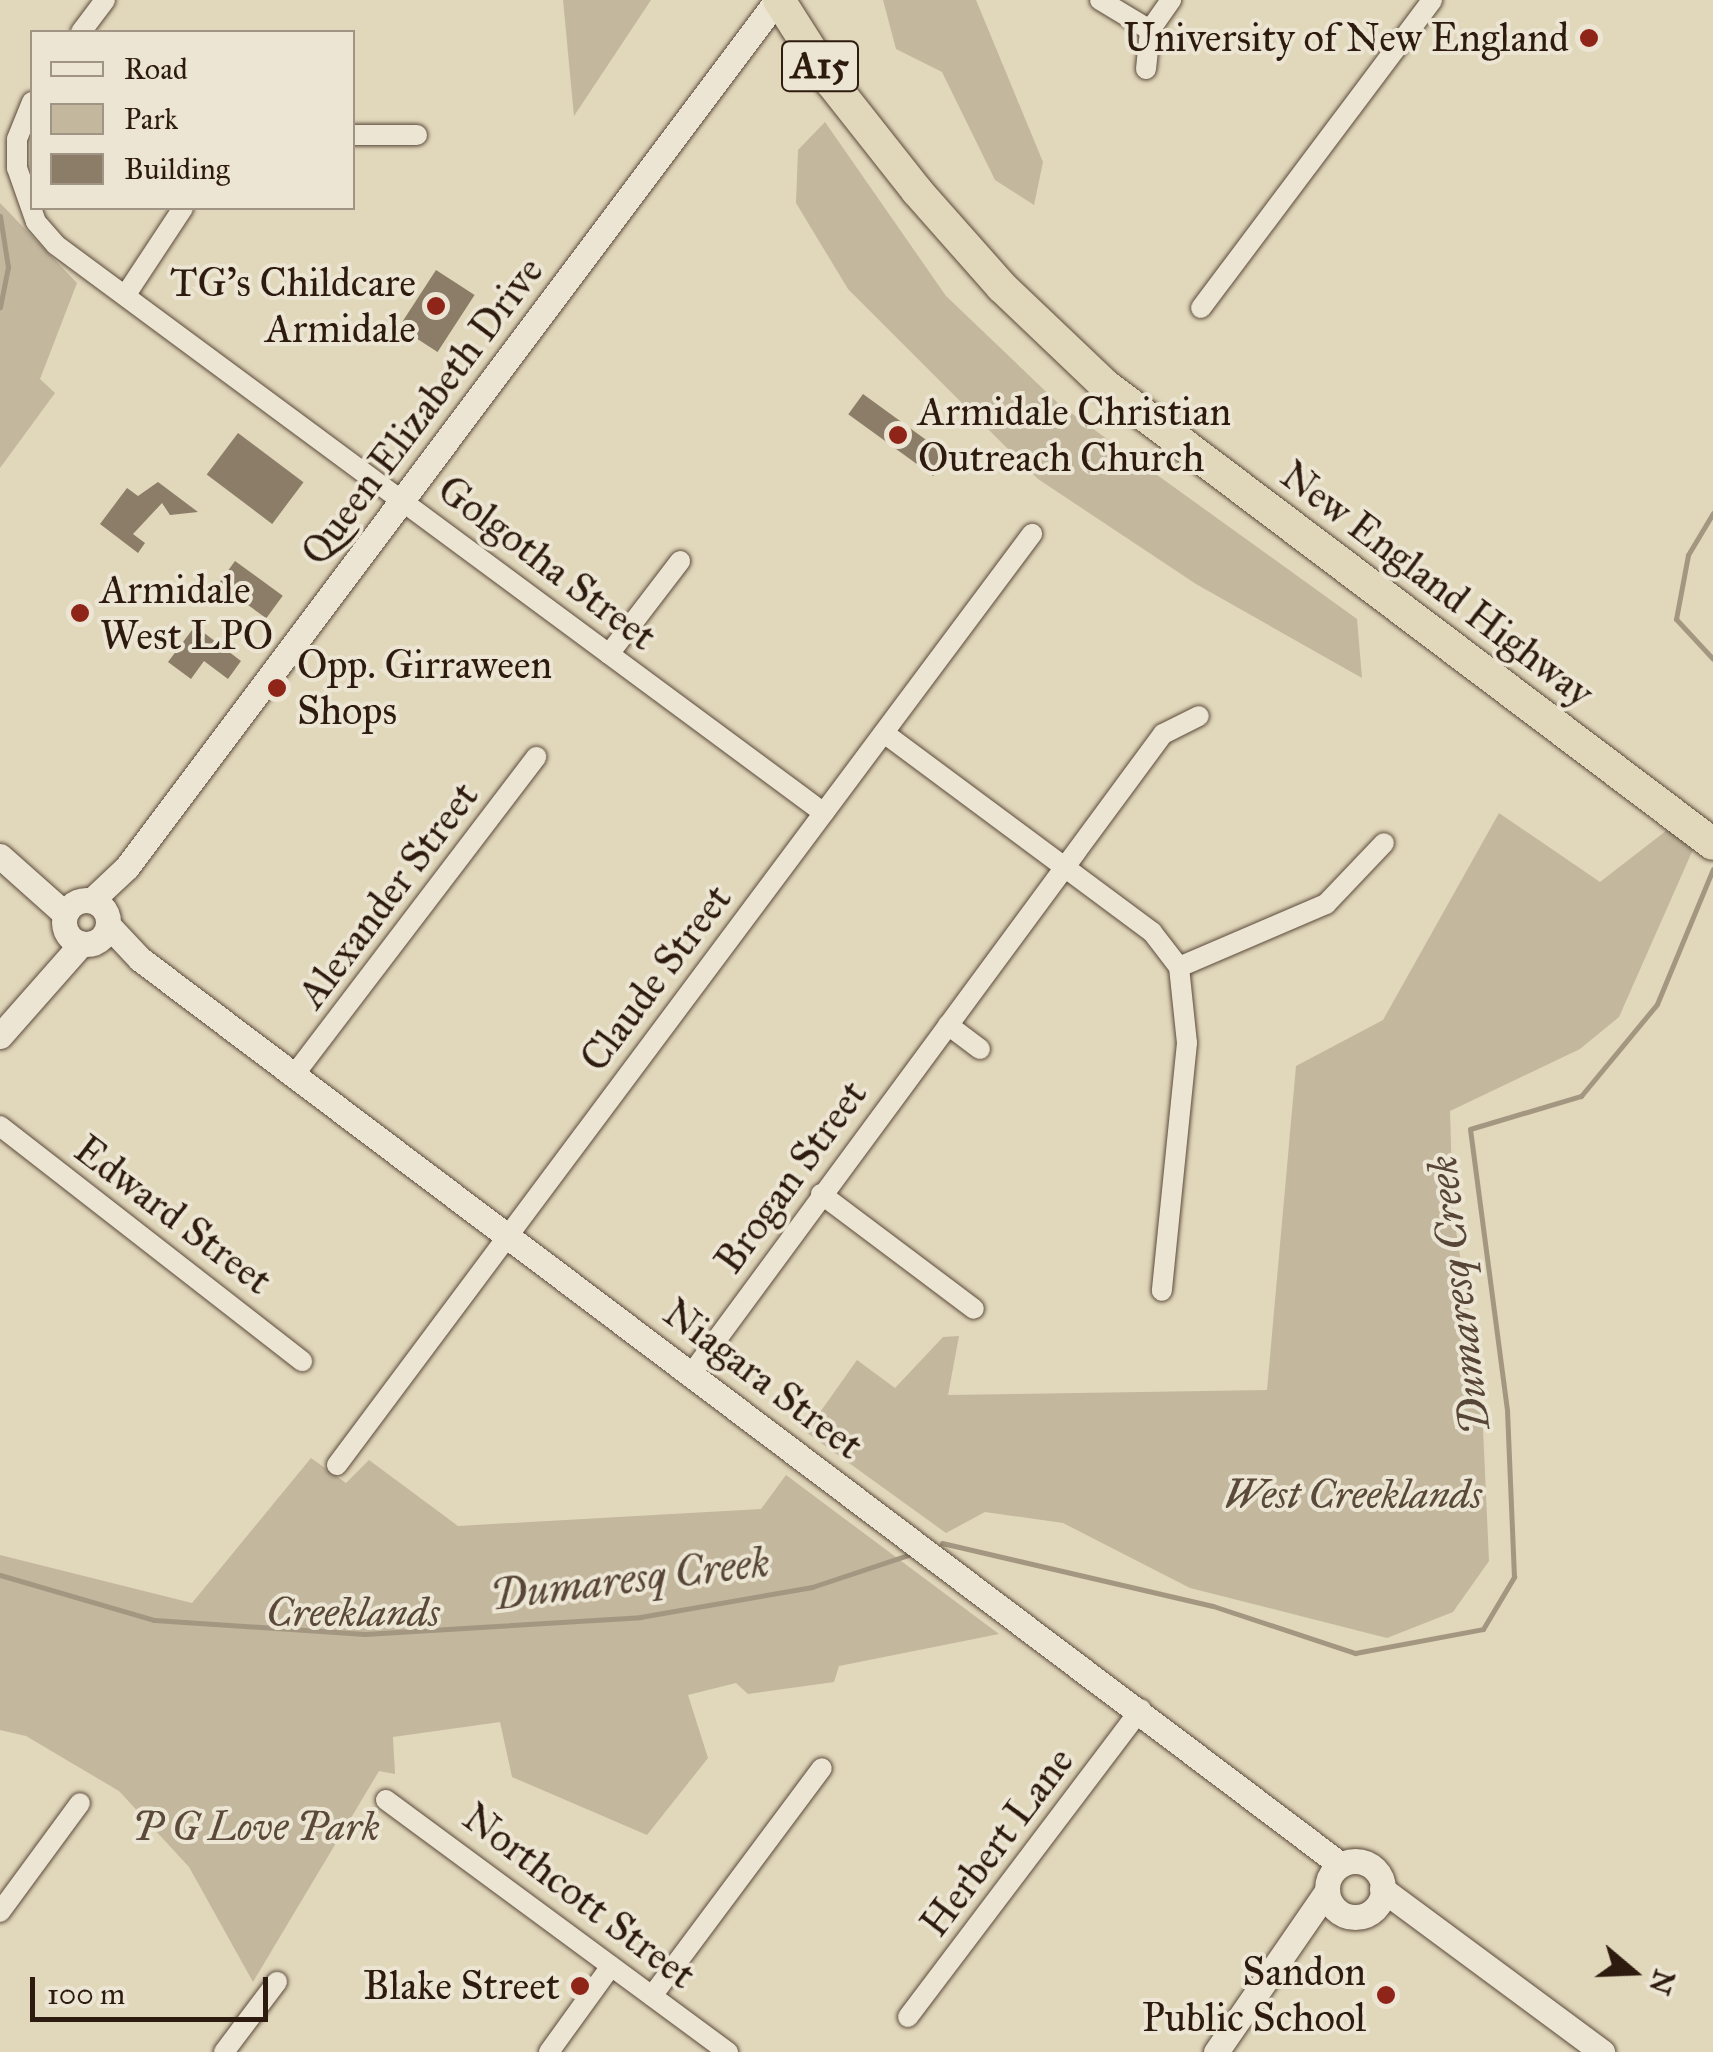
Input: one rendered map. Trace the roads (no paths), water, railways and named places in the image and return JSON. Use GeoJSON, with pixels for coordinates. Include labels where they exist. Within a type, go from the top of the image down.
{"type":"FeatureCollection","features":[{"type":"Feature","properties":{"kind":"highway","name":"New England Highway"},"geometry":{"type":"LineString","coordinates":[[778,0],[868,126],[1002,288],[1106,386],[1713,844]]}},
{"type":"Feature","properties":{"kind":"highway","name":"New England Highway"},"geometry":{"type":"LineString","coordinates":[[797,0],[868,126]]}},
{"type":"Feature","properties":{"kind":"street"},"geometry":{"type":"LineString","coordinates":[[83,30],[106,0]]}},
{"type":"Feature","properties":{"kind":"street","name":"Queen Elizabeth Drive"},"geometry":{"type":"LineString","coordinates":[[86,922],[778,0]]}},
{"type":"Feature","properties":{"kind":"street"},"geometry":{"type":"LineString","coordinates":[[1100,0],[1150,30]]}},
{"type":"Feature","properties":{"kind":"street"},"geometry":{"type":"LineString","coordinates":[[1146,69],[1150,30],[1172,0]]}},
{"type":"Feature","properties":{"kind":"street"},"geometry":{"type":"LineString","coordinates":[[1201,308],[1428,2]]}},
{"type":"Feature","properties":{"kind":"street","name":"Golgotha Street"},"geometry":{"type":"LineString","coordinates":[[30,107],[17,138],[17,168],[30,205]]}},
{"type":"Feature","properties":{"kind":"street"},"geometry":{"type":"LineString","coordinates":[[355,136],[416,136]]}},
{"type":"Feature","properties":{"kind":"street","name":"Golgotha Street"},"geometry":{"type":"LineString","coordinates":[[32,210],[36,222],[56,245],[128,293],[824,813]]}},
{"type":"Feature","properties":{"kind":"street"},"geometry":{"type":"LineString","coordinates":[[128,293],[181,210]]}},
{"type":"Feature","properties":{"kind":"street","name":"Claude Street"},"geometry":{"type":"LineString","coordinates":[[337,1465],[1032,534]]}},
{"type":"Feature","properties":{"kind":"street"},"geometry":{"type":"LineString","coordinates":[[610,654],[680,562]]}},
{"type":"Feature","properties":{"kind":"street","name":"Brogan Street"},"geometry":{"type":"LineString","coordinates":[[692,1372],[1163,734],[1199,716]]}},
{"type":"Feature","properties":{"kind":"street"},"geometry":{"type":"LineString","coordinates":[[884,733],[1152,932],[1179,967],[1187,1042],[1162,1291]]}},
{"type":"Feature","properties":{"kind":"street","name":"Alexander Street"},"geometry":{"type":"LineString","coordinates":[[294,1075],[536,757]]}},
{"type":"Feature","properties":{"kind":"street"},"geometry":{"type":"LineString","coordinates":[[1179,967],[1326,904],[1384,843]]}},
{"type":"Feature","properties":{"kind":"street","name":"Niagara Street"},"geometry":{"type":"LineString","coordinates":[[0,856],[86,922],[125,959],[138,957],[1141,1709],[1341,1865],[1370,1866],[1366,1906]]}},
{"type":"Feature","properties":{"kind":"street"},"geometry":{"type":"LineString","coordinates":[[0,1036],[86,922]]}},
{"type":"Feature","properties":{"kind":"street"},"geometry":{"type":"LineString","coordinates":[[948,1025],[980,1049]]}},
{"type":"Feature","properties":{"kind":"street","name":"Edward Street"},"geometry":{"type":"LineString","coordinates":[[0,1126],[302,1361]]}},
{"type":"Feature","properties":{"kind":"street"},"geometry":{"type":"LineString","coordinates":[[821,1194],[974,1309]]}},
{"type":"Feature","properties":{"kind":"street","name":"Herbert Lane"},"geometry":{"type":"LineString","coordinates":[[908,2018],[1141,1709]]}},
{"type":"Feature","properties":{"kind":"street"},"geometry":{"type":"LineString","coordinates":[[652,1996],[822,1768]]}},
{"type":"Feature","properties":{"kind":"street","name":"Northcott Street"},"geometry":{"type":"LineString","coordinates":[[386,1800],[728,2052]]}},
{"type":"Feature","properties":{"kind":"street"},"geometry":{"type":"LineString","coordinates":[[0,1912],[80,1803]]}},
{"type":"Feature","properties":{"kind":"street"},"geometry":{"type":"LineString","coordinates":[[1216,2052],[1290,1954],[1341,1865]]}},
{"type":"Feature","properties":{"kind":"street"},"geometry":{"type":"LineString","coordinates":[[1327,1891],[1449,1938],[1602,2052]]}},
{"type":"Feature","properties":{"kind":"street"},"geometry":{"type":"LineString","coordinates":[[1290,1954],[1366,1906]]}},
{"type":"Feature","properties":{"kind":"street"},"geometry":{"type":"LineString","coordinates":[[549,2052],[611,1966]]}},
{"type":"Feature","properties":{"kind":"street"},"geometry":{"type":"LineString","coordinates":[[224,2052],[277,1982]]}},
{"type":"Feature","properties":{"kind":"waterway"},"geometry":{"type":"LineString","coordinates":[[0,216],[8,267],[0,307]]}},
{"type":"Feature","properties":{"kind":"waterway","name":"Dumaresq Creek"},"geometry":{"type":"LineString","coordinates":[[1713,513],[1688,555],[1676,619],[1713,659]]}},
{"type":"Feature","properties":{"kind":"waterway","name":"Dumaresq Creek"},"geometry":{"type":"LineString","coordinates":[[942,1543],[1213,1606],[1355,1653],[1483,1629],[1514,1577],[1507,1410],[1470,1129],[1581,1096],[1657,1004],[1713,869]]}},
{"type":"Feature","properties":{"kind":"waterway","name":"Dumaresq Creek"},"geometry":{"type":"LineString","coordinates":[[0,1575],[154,1620],[365,1634],[640,1617],[812,1587],[908,1555]]}},
{"type":"Feature","properties":{"kind":"place","name":"University of New England"},"geometry":{"type":"Point","coordinates":[1589,38]}},
{"type":"Feature","properties":{"kind":"place","name":"TG's Childcare Armidale"},"geometry":{"type":"Point","coordinates":[436,306]}},
{"type":"Feature","properties":{"kind":"place","name":"Armidale Christian Outreach Church"},"geometry":{"type":"Point","coordinates":[898,435]}},
{"type":"Feature","properties":{"kind":"place","name":"Armidale West LPO"},"geometry":{"type":"Point","coordinates":[80,613]}},
{"type":"Feature","properties":{"kind":"place","name":"Opp. Girraween Shops"},"geometry":{"type":"Point","coordinates":[277,688]}},
{"type":"Feature","properties":{"kind":"place","name":"Blake Street"},"geometry":{"type":"Point","coordinates":[580,1986]}},
{"type":"Feature","properties":{"kind":"place","name":"Sandon Public School"},"geometry":{"type":"Point","coordinates":[1386,1995]}},
{"type":"Feature","properties":{"kind":"park label","name":"West Creeklands"},"geometry":{"type":"Point","coordinates":[1353,1495]}},
{"type":"Feature","properties":{"kind":"park label","name":"Creeklands"},"geometry":{"type":"Point","coordinates":[353,1613]}},
{"type":"Feature","properties":{"kind":"park label","name":"P G Love Park"},"geometry":{"type":"Point","coordinates":[256,1827]}}]}
